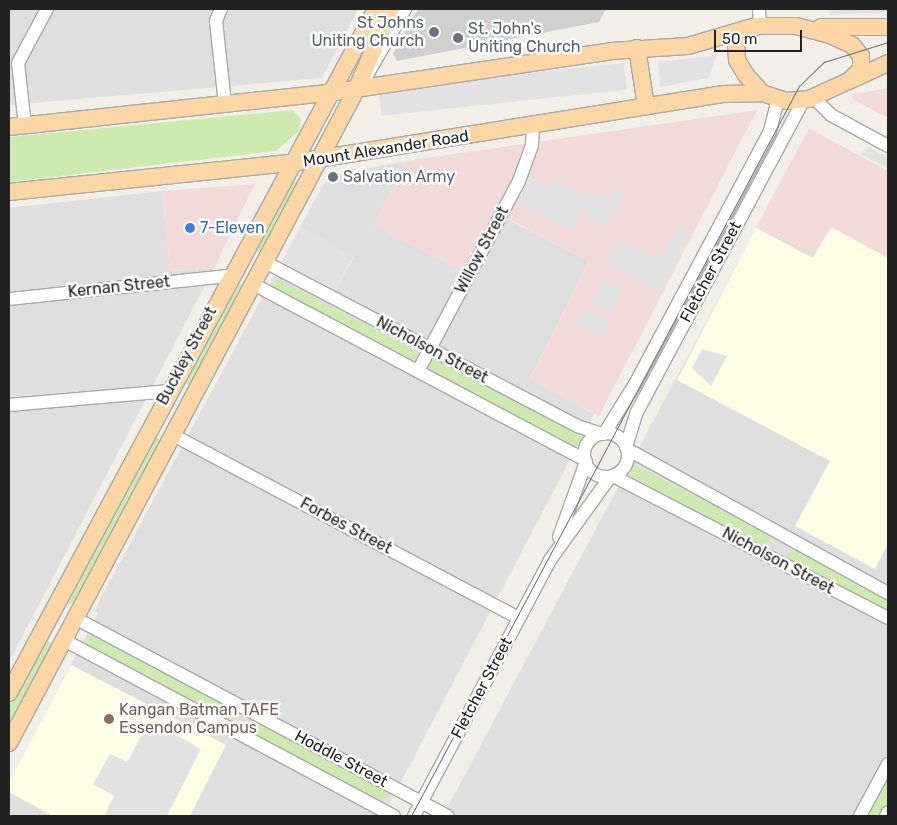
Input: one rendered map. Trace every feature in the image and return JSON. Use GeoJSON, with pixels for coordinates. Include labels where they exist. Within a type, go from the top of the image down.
{"type":"FeatureCollection","features":[{"type":"Feature","properties":{"kind":"main road","name":"Buckley Street"},"geometry":{"type":"LineString","coordinates":[[9,743],[356,90],[391,9]]}},
{"type":"Feature","properties":{"kind":"main road","name":"Buckley Street"},"geometry":{"type":"LineString","coordinates":[[9,693],[229,276],[245,251],[328,93],[373,13]]}},
{"type":"Feature","properties":{"kind":"main road"},"geometry":{"type":"LineString","coordinates":[[17,126],[356,90],[637,48],[688,46],[758,26],[888,27]]}},
{"type":"Feature","properties":{"kind":"main road"},"geometry":{"type":"LineString","coordinates":[[758,26],[738,37],[735,54],[740,68],[762,93],[778,99],[808,99],[888,63]]}},
{"type":"Feature","properties":{"kind":"main road"},"geometry":{"type":"LineString","coordinates":[[796,26],[854,47],[862,63],[851,79]]}},
{"type":"Feature","properties":{"kind":"main road"},"geometry":{"type":"LineString","coordinates":[[637,48],[646,106]]}},
{"type":"Feature","properties":{"kind":"main road","name":"Mount Alexander Road"},"geometry":{"type":"LineString","coordinates":[[9,192],[292,163],[730,93],[762,93]]}},
{"type":"Feature","properties":{"kind":"main road"},"geometry":{"type":"LineString","coordinates":[[245,251],[265,262]]}},
{"type":"Feature","properties":{"kind":"main road"},"geometry":{"type":"LineString","coordinates":[[229,276],[253,284]]}},
{"type":"Feature","properties":{"kind":"main road"},"geometry":{"type":"LineString","coordinates":[[169,391],[190,402]]}},
{"type":"Feature","properties":{"kind":"main road"},"geometry":{"type":"LineString","coordinates":[[151,423],[173,435]]}},
{"type":"Feature","properties":{"kind":"main road"},"geometry":{"type":"LineString","coordinates":[[53,609],[75,618]]}},
{"type":"Feature","properties":{"kind":"main road"},"geometry":{"type":"LineString","coordinates":[[53,609],[64,640]]}},
{"type":"Feature","properties":{"kind":"street"},"geometry":{"type":"LineString","coordinates":[[17,126],[18,63],[47,9]]}},
{"type":"Feature","properties":{"kind":"street"},"geometry":{"type":"LineString","coordinates":[[221,9],[216,21],[225,104]]}},
{"type":"Feature","properties":{"kind":"street","name":"Buckley Street"},"geometry":{"type":"LineString","coordinates":[[356,90],[374,69],[405,9]]}},
{"type":"Feature","properties":{"kind":"street"},"geometry":{"type":"LineString","coordinates":[[758,26],[759,9]]}},
{"type":"Feature","properties":{"kind":"street","name":"Fletcher Street"},"geometry":{"type":"LineString","coordinates":[[602,434],[635,384],[761,148],[778,99]]}},
{"type":"Feature","properties":{"kind":"street"},"geometry":{"type":"LineString","coordinates":[[808,99],[831,115],[888,146]]}},
{"type":"Feature","properties":{"kind":"street","name":"Fletcher Street"},"geometry":{"type":"LineString","coordinates":[[627,448],[637,412],[808,99]]}},
{"type":"Feature","properties":{"kind":"street","name":"Willow Street"},"geometry":{"type":"LineString","coordinates":[[418,371],[519,181],[532,145],[533,125]]}},
{"type":"Feature","properties":{"kind":"street","name":"Nicholson Street"},"geometry":{"type":"LineString","coordinates":[[265,262],[580,427],[602,434]]}},
{"type":"Feature","properties":{"kind":"street","name":"Kernan Street"},"geometry":{"type":"LineString","coordinates":[[9,299],[229,276]]}},
{"type":"Feature","properties":{"kind":"street","name":"Nicholson Street"},"geometry":{"type":"LineString","coordinates":[[253,284],[585,461]]}},
{"type":"Feature","properties":{"kind":"street"},"geometry":{"type":"LineString","coordinates":[[9,405],[169,391]]}},
{"type":"Feature","properties":{"kind":"street"},"geometry":{"type":"LineString","coordinates":[[602,434],[618,436],[627,448],[626,465],[612,476],[596,474],[585,461],[588,444],[602,434]]}},
{"type":"Feature","properties":{"kind":"street","name":"Forbes Street"},"geometry":{"type":"LineString","coordinates":[[173,435],[520,618]]}},
{"type":"Feature","properties":{"kind":"street","name":"Nicholson Street"},"geometry":{"type":"LineString","coordinates":[[627,448],[888,593]]}},
{"type":"Feature","properties":{"kind":"street","name":"Fletcher Street"},"geometry":{"type":"LineString","coordinates":[[414,816],[550,560],[585,461]]}},
{"type":"Feature","properties":{"kind":"street","name":"Fletcher Street"},"geometry":{"type":"LineString","coordinates":[[550,560],[612,476]]}},
{"type":"Feature","properties":{"kind":"street","name":"Nicholson Street"},"geometry":{"type":"LineString","coordinates":[[612,476],[888,618]]}},
{"type":"Feature","properties":{"kind":"street","name":"Hoddle Street"},"geometry":{"type":"LineString","coordinates":[[75,618],[448,816]]}},
{"type":"Feature","properties":{"kind":"street","name":"Hoddle Street"},"geometry":{"type":"LineString","coordinates":[[64,640],[394,816]]}},
{"type":"Feature","properties":{"kind":"street"},"geometry":{"type":"LineString","coordinates":[[860,816],[888,764]]}},
{"type":"Feature","properties":{"kind":"street"},"geometry":{"type":"LineString","coordinates":[[886,816],[888,812]]}},
{"type":"Feature","properties":{"kind":"shaded area"},"geometry":{"type":"Polygon","coordinates":[[[9,9],[358,9],[322,78],[9,105],[9,9]]]}},
{"type":"Feature","properties":{"kind":"shaded area","name":"St. John's Uniting Church"},"geometry":{"type":"Polygon","coordinates":[[[418,9],[606,9],[599,22],[397,61],[393,54],[418,9]]]}},
{"type":"Feature","properties":{"kind":"shaded area"},"geometry":{"type":"Polygon","coordinates":[[[828,9],[888,9],[888,12],[829,15],[828,9]]]}},
{"type":"Feature","properties":{"kind":"shaded area"},"geometry":{"type":"Polygon","coordinates":[[[717,55],[709,78],[660,87],[658,62],[717,55]]]}},
{"type":"Feature","properties":{"kind":"shaded area"},"geometry":{"type":"Polygon","coordinates":[[[624,63],[627,90],[381,116],[378,89],[624,63]]]}},
{"type":"Feature","properties":{"kind":"shaded area"},"geometry":{"type":"Polygon","coordinates":[[[888,88],[888,118],[852,99],[853,94],[888,88]]]}},
{"type":"Feature","properties":{"kind":"shaded area"},"geometry":{"type":"Polygon","coordinates":[[[757,110],[599,416],[530,380],[589,261],[501,215],[468,275],[373,225],[406,161],[757,110]]]}},
{"type":"Feature","properties":{"kind":"shaded area"},"geometry":{"type":"Polygon","coordinates":[[[809,128],[888,171],[888,282],[756,228],[809,128]]]}},
{"type":"Feature","properties":{"kind":"shaded area"},"geometry":{"type":"Polygon","coordinates":[[[868,147],[888,157],[888,168],[860,154],[868,147]]]}},
{"type":"Feature","properties":{"kind":"shaded area"},"geometry":{"type":"Polygon","coordinates":[[[406,161],[374,225],[500,215],[589,261],[530,379],[594,414],[383,816],[9,816],[9,782],[98,613],[94,611],[280,264],[334,293],[354,257],[300,227],[323,185],[335,175],[406,161]]]}},
{"type":"Feature","properties":{"kind":"shaded area"},"geometry":{"type":"Polygon","coordinates":[[[526,175],[550,188],[554,180],[588,197],[627,190],[607,227],[582,214],[573,231],[513,200],[526,175]]]}},
{"type":"Feature","properties":{"kind":"shaded area","name":"7-Eleven"},"geometry":{"type":"Polygon","coordinates":[[[255,184],[214,268],[170,271],[162,191],[255,184]]]}},
{"type":"Feature","properties":{"kind":"shaded area"},"geometry":{"type":"Polygon","coordinates":[[[162,191],[170,271],[214,268],[9,662],[9,208],[162,191]]]}},
{"type":"Feature","properties":{"kind":"shaded area"},"geometry":{"type":"Polygon","coordinates":[[[678,226],[691,233],[659,292],[605,264],[618,240],[661,259],[678,226]]]}},
{"type":"Feature","properties":{"kind":"shaded area"},"geometry":{"type":"Polygon","coordinates":[[[300,227],[354,256],[334,293],[280,264],[300,227]]]}},
{"type":"Feature","properties":{"kind":"shaded area"},"geometry":{"type":"Polygon","coordinates":[[[831,227],[888,258],[888,544],[875,569],[795,526],[830,461],[677,380],[756,228],[813,258],[831,227]]]}},
{"type":"Feature","properties":{"kind":"shaded area"},"geometry":{"type":"Polygon","coordinates":[[[756,228],[888,282],[888,816],[443,816],[756,228]]]}},
{"type":"Feature","properties":{"kind":"shaded area"},"geometry":{"type":"Polygon","coordinates":[[[603,279],[623,290],[610,315],[589,303],[603,279]]]}},
{"type":"Feature","properties":{"kind":"shaded area"},"geometry":{"type":"Polygon","coordinates":[[[583,308],[609,320],[602,337],[575,324],[583,308]]]}},
{"type":"Feature","properties":{"kind":"shaded area"},"geometry":{"type":"Polygon","coordinates":[[[702,349],[727,356],[711,386],[692,368],[702,349]]]}},
{"type":"Feature","properties":{"kind":"shaded area","name":"Kangan Batman TAFE Essendon Campus"},"geometry":{"type":"Polygon","coordinates":[[[71,665],[226,745],[190,816],[53,816],[9,792],[9,782],[71,665]]]}},
{"type":"Feature","properties":{"kind":"shaded area"},"geometry":{"type":"Polygon","coordinates":[[[150,720],[201,749],[167,816],[104,816],[114,796],[93,784],[110,754],[127,762],[150,720]]]}},
{"type":"Feature","properties":{"kind":"green space"},"geometry":{"type":"Polygon","coordinates":[[[293,110],[301,119],[299,131],[276,151],[9,182],[9,137],[293,110]]]}},
{"type":"Feature","properties":{"kind":"green space"},"geometry":{"type":"Polygon","coordinates":[[[299,182],[262,252],[258,251],[257,245],[289,183],[299,182]]]}},
{"type":"Feature","properties":{"kind":"green space"},"geometry":{"type":"Polygon","coordinates":[[[277,279],[413,349],[418,359],[410,360],[271,290],[277,279]]]}},
{"type":"Feature","properties":{"kind":"green space"},"geometry":{"type":"Polygon","coordinates":[[[236,282],[243,287],[195,382],[188,385],[182,381],[236,282]]]}},
{"type":"Feature","properties":{"kind":"green space"},"geometry":{"type":"Polygon","coordinates":[[[435,358],[579,433],[582,445],[574,447],[432,374],[427,366],[435,358]]]}},
{"type":"Feature","properties":{"kind":"green space"},"geometry":{"type":"Polygon","coordinates":[[[156,436],[162,443],[77,604],[66,604],[64,599],[156,436]]]}},
{"type":"Feature","properties":{"kind":"green space"},"geometry":{"type":"Polygon","coordinates":[[[632,464],[767,533],[770,544],[761,547],[630,476],[632,464]]]}},
{"type":"Feature","properties":{"kind":"green space"},"geometry":{"type":"Polygon","coordinates":[[[796,549],[888,597],[888,614],[787,559],[788,552],[796,549]]]}},
{"type":"Feature","properties":{"kind":"green space"},"geometry":{"type":"Polygon","coordinates":[[[96,635],[235,710],[231,723],[87,647],[90,636],[96,635]]]}},
{"type":"Feature","properties":{"kind":"green space"},"geometry":{"type":"Polygon","coordinates":[[[47,639],[54,646],[9,732],[9,706],[47,639]]]}},
{"type":"Feature","properties":{"kind":"green space"},"geometry":{"type":"Polygon","coordinates":[[[251,718],[387,791],[388,796],[379,801],[244,731],[242,727],[251,718]]]}},
{"type":"Feature","properties":{"kind":"green space"},"geometry":{"type":"Polygon","coordinates":[[[888,773],[888,802],[881,816],[865,816],[888,773]]]}},
{"type":"Feature","properties":{"kind":"tram line"},"geometry":{"type":"LineString","coordinates":[[411,816],[799,86],[824,62],[888,42]]}},
{"type":"Feature","properties":{"kind":"place","name":"St Johns Uniting Church"},"geometry":{"type":"Point","coordinates":[434,32]}},
{"type":"Feature","properties":{"kind":"place","name":"St. John's Uniting Church"},"geometry":{"type":"Point","coordinates":[458,38]}},
{"type":"Feature","properties":{"kind":"place","name":"Salvation Army"},"geometry":{"type":"Point","coordinates":[333,177]}},
{"type":"Feature","properties":{"kind":"place","name":"7-Eleven"},"geometry":{"type":"Point","coordinates":[190,228]}},
{"type":"Feature","properties":{"kind":"place","name":"Kangan Batman TAFE Essendon Campus"},"geometry":{"type":"Point","coordinates":[109,719]}}]}
